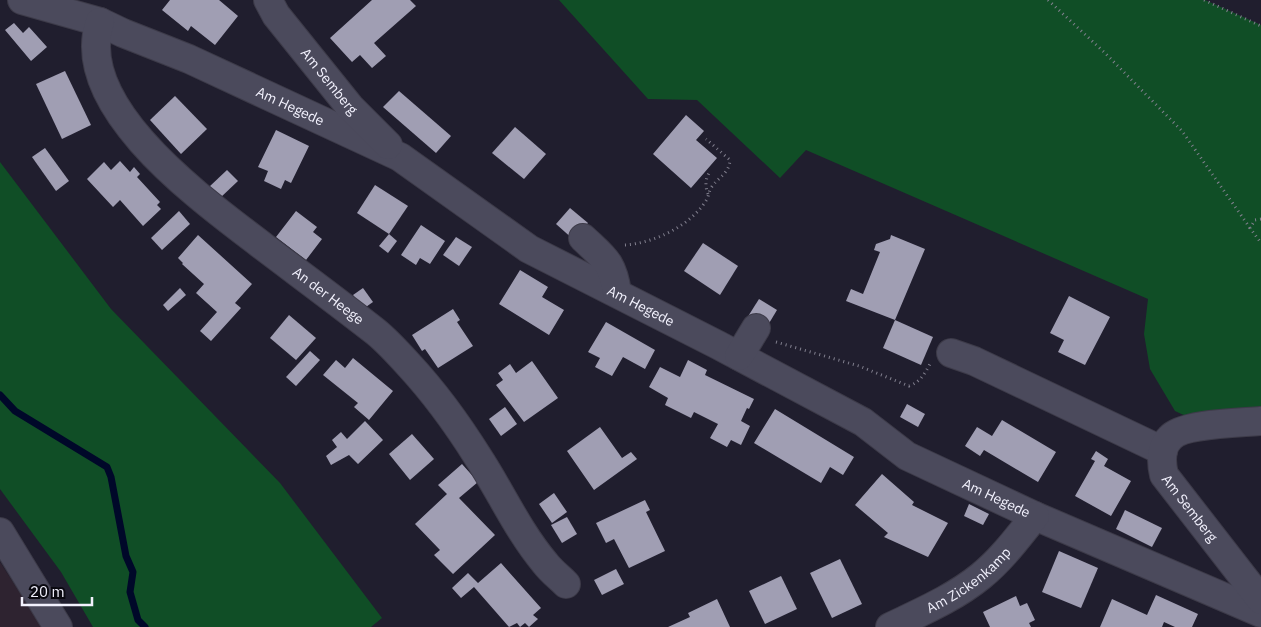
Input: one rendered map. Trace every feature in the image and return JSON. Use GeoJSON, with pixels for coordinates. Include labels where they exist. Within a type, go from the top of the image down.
{"type":"FeatureCollection","features":[{"type":"Feature","properties":{"kind":"street","name":"Am Hegede"},"geometry":{"type":"LineString","coordinates":[[22,0],[100,22],[189,59],[400,157],[529,248],[617,293],[749,340],[907,456],[1035,516],[1261,613]]}},
{"type":"Feature","properties":{"kind":"street","name":"Am Semberg"},"geometry":{"type":"LineString","coordinates":[[268,0],[276,15],[350,107],[400,157]]}},
{"type":"Feature","properties":{"kind":"street","name":"An der Heege"},"geometry":{"type":"LineString","coordinates":[[100,22],[95,47],[98,66],[105,85],[134,132],[152,155],[209,205],[378,333],[409,365],[457,425],[545,564],[566,584]]}},
{"type":"Feature","properties":{"kind":"street"},"geometry":{"type":"LineString","coordinates":[[589,244],[610,266],[615,278],[617,293]]}},
{"type":"Feature","properties":{"kind":"street"},"geometry":{"type":"LineString","coordinates":[[951,353],[974,361],[1163,451],[1170,437],[1197,426],[1261,421]]}},
{"type":"Feature","properties":{"kind":"street","name":"Am Semberg"},"geometry":{"type":"LineString","coordinates":[[1163,451],[1161,461],[1164,475],[1261,600]]}},
{"type":"Feature","properties":{"kind":"street","name":"Am Zickenkamp"},"geometry":{"type":"LineString","coordinates":[[890,627],[955,595],[980,577],[1007,551],[1035,516]]}},
{"type":"Feature","properties":{"kind":"street"},"geometry":{"type":"LineString","coordinates":[[0,532],[58,627]]}},
{"type":"Feature","properties":{"kind":"path"},"geometry":{"type":"LineString","coordinates":[[1048,0],[1105,52],[1182,131],[1261,243]]}},
{"type":"Feature","properties":{"kind":"path"},"geometry":{"type":"LineString","coordinates":[[1204,0],[1261,26]]}},
{"type":"Feature","properties":{"kind":"path"},"geometry":{"type":"LineString","coordinates":[[589,244],[622,246],[647,242],[662,236],[690,217],[703,204],[711,187],[728,171],[730,160],[706,139]]}},
{"type":"Feature","properties":{"kind":"path"},"geometry":{"type":"LineString","coordinates":[[709,194],[706,188],[710,172]]}},
{"type":"Feature","properties":{"kind":"path"},"geometry":{"type":"LineString","coordinates":[[1250,228],[1255,220],[1261,220]]}},
{"type":"Feature","properties":{"kind":"path"},"geometry":{"type":"LineString","coordinates":[[749,340],[860,366],[909,386],[923,378],[932,360],[940,352],[951,353]]}},
{"type":"Feature","properties":{"kind":"shaded area"},"geometry":{"type":"Polygon","coordinates":[[[0,562],[42,627],[0,627],[0,562]]]}},
{"type":"Feature","properties":{"kind":"green space"},"geometry":{"type":"Polygon","coordinates":[[[559,0],[1205,0],[1261,25],[1261,424],[1207,426],[1175,411],[1150,369],[1144,334],[1148,299],[806,150],[780,178],[697,100],[648,99],[559,0]]]}},
{"type":"Feature","properties":{"kind":"green space"},"geometry":{"type":"Polygon","coordinates":[[[0,162],[111,309],[280,483],[382,618],[371,627],[93,627],[61,572],[0,489],[0,162]]]}},
{"type":"Feature","properties":{"kind":"building"},"geometry":{"type":"Polygon","coordinates":[[[170,0],[219,0],[238,16],[215,45],[191,26],[188,31],[162,10],[170,0]]]}},
{"type":"Feature","properties":{"kind":"building"},"geometry":{"type":"Polygon","coordinates":[[[372,0],[410,0],[416,6],[374,43],[386,56],[372,68],[360,55],[352,62],[330,38],[372,0]]]}},
{"type":"Feature","properties":{"kind":"building"},"geometry":{"type":"Polygon","coordinates":[[[14,23],[23,33],[29,27],[47,47],[31,61],[5,30],[14,23]]]}},
{"type":"Feature","properties":{"kind":"building"},"geometry":{"type":"Polygon","coordinates":[[[65,71],[91,125],[62,139],[36,84],[65,71]]]}},
{"type":"Feature","properties":{"kind":"building"},"geometry":{"type":"Polygon","coordinates":[[[399,91],[451,136],[436,153],[383,107],[399,91]]]}},
{"type":"Feature","properties":{"kind":"building"},"geometry":{"type":"Polygon","coordinates":[[[175,96],[207,129],[181,154],[150,120],[175,96]]]}},
{"type":"Feature","properties":{"kind":"building"},"geometry":{"type":"Polygon","coordinates":[[[686,115],[704,131],[696,140],[717,158],[691,188],[653,154],[686,115]]]}},
{"type":"Feature","properties":{"kind":"building"},"geometry":{"type":"Polygon","coordinates":[[[515,127],[546,154],[524,179],[492,153],[515,127]]]}},
{"type":"Feature","properties":{"kind":"building"},"geometry":{"type":"Polygon","coordinates":[[[276,130],[309,146],[291,183],[285,180],[281,189],[264,181],[268,171],[258,167],[276,130]]]}},
{"type":"Feature","properties":{"kind":"building"},"geometry":{"type":"Polygon","coordinates":[[[45,148],[69,181],[56,191],[32,157],[45,148]]]}},
{"type":"Feature","properties":{"kind":"building"},"geometry":{"type":"Polygon","coordinates":[[[120,161],[130,172],[134,167],[140,174],[137,177],[160,202],[157,205],[161,209],[143,226],[120,200],[113,207],[87,179],[104,162],[111,170],[120,161]]]}},
{"type":"Feature","properties":{"kind":"building"},"geometry":{"type":"Polygon","coordinates":[[[227,170],[238,181],[220,198],[209,187],[227,170]]]}},
{"type":"Feature","properties":{"kind":"building"},"geometry":{"type":"Polygon","coordinates":[[[375,185],[408,206],[389,234],[357,213],[375,185]]]}},
{"type":"Feature","properties":{"kind":"building"},"geometry":{"type":"Polygon","coordinates":[[[570,208],[588,223],[574,240],[556,224],[570,208]]]}},
{"type":"Feature","properties":{"kind":"building"},"geometry":{"type":"Polygon","coordinates":[[[179,211],[190,224],[162,250],[151,238],[179,211]]]}},
{"type":"Feature","properties":{"kind":"building"},"geometry":{"type":"Polygon","coordinates":[[[296,211],[317,227],[313,232],[322,239],[306,260],[276,237],[296,211]]]}},
{"type":"Feature","properties":{"kind":"building"},"geometry":{"type":"Polygon","coordinates":[[[421,225],[445,241],[430,264],[420,258],[416,265],[401,255],[421,225]]]}},
{"type":"Feature","properties":{"kind":"building"},"geometry":{"type":"Polygon","coordinates":[[[389,234],[397,241],[388,253],[379,246],[389,234]]]}},
{"type":"Feature","properties":{"kind":"building"},"geometry":{"type":"Polygon","coordinates":[[[198,235],[252,284],[235,303],[241,308],[211,341],[200,331],[217,312],[196,293],[204,284],[178,258],[198,235]]]}},
{"type":"Feature","properties":{"kind":"building"},"geometry":{"type":"Polygon","coordinates":[[[891,235],[925,249],[895,320],[846,301],[851,289],[863,294],[880,252],[874,250],[876,244],[890,239],[891,235]]]}},
{"type":"Feature","properties":{"kind":"building"},"geometry":{"type":"Polygon","coordinates":[[[456,237],[472,247],[459,266],[443,255],[456,237]]]}},
{"type":"Feature","properties":{"kind":"building"},"geometry":{"type":"Polygon","coordinates":[[[703,243],[738,266],[720,295],[684,271],[703,243]]]}},
{"type":"Feature","properties":{"kind":"building"},"geometry":{"type":"Polygon","coordinates":[[[520,270],[548,287],[542,297],[564,310],[549,335],[499,304],[520,270]]]}},
{"type":"Feature","properties":{"kind":"building"},"geometry":{"type":"Polygon","coordinates":[[[180,288],[186,295],[168,311],[163,305],[180,288]]]}},
{"type":"Feature","properties":{"kind":"building"},"geometry":{"type":"Polygon","coordinates":[[[363,288],[373,302],[363,309],[353,295],[363,288]]]}},
{"type":"Feature","properties":{"kind":"building"},"geometry":{"type":"Polygon","coordinates":[[[1069,296],[1110,317],[1085,365],[1058,352],[1064,340],[1050,333],[1069,296]]]}},
{"type":"Feature","properties":{"kind":"building"},"geometry":{"type":"Polygon","coordinates":[[[759,299],[777,310],[765,330],[747,318],[759,299]]]}},
{"type":"Feature","properties":{"kind":"building"},"geometry":{"type":"Polygon","coordinates":[[[453,309],[460,320],[457,322],[473,346],[438,368],[425,349],[422,351],[412,335],[453,309]]]}},
{"type":"Feature","properties":{"kind":"building"},"geometry":{"type":"Polygon","coordinates":[[[289,315],[316,338],[296,360],[270,338],[289,315]]]}},
{"type":"Feature","properties":{"kind":"building"},"geometry":{"type":"Polygon","coordinates":[[[895,320],[933,337],[921,365],[883,348],[895,320]]]}},
{"type":"Feature","properties":{"kind":"building"},"geometry":{"type":"Polygon","coordinates":[[[606,322],[655,350],[645,369],[623,357],[612,376],[595,367],[600,358],[588,352],[606,322]]]}},
{"type":"Feature","properties":{"kind":"building"},"geometry":{"type":"Polygon","coordinates":[[[310,351],[320,360],[296,386],[286,377],[310,351]]]}},
{"type":"Feature","properties":{"kind":"building"},"geometry":{"type":"Polygon","coordinates":[[[353,358],[393,391],[369,420],[354,407],[358,403],[323,375],[336,360],[345,368],[353,358]]]}},
{"type":"Feature","properties":{"kind":"building"},"geometry":{"type":"Polygon","coordinates":[[[688,360],[707,370],[705,375],[754,399],[741,421],[750,426],[741,445],[731,440],[727,447],[710,438],[718,424],[694,412],[691,418],[665,405],[668,398],[649,387],[660,367],[680,377],[688,360]]]}},
{"type":"Feature","properties":{"kind":"building"},"geometry":{"type":"Polygon","coordinates":[[[532,361],[558,398],[524,422],[496,385],[503,380],[498,373],[510,364],[516,373],[532,361]]]}},
{"type":"Feature","properties":{"kind":"building"},"geometry":{"type":"Polygon","coordinates":[[[907,404],[925,414],[918,427],[900,417],[907,404]]]}},
{"type":"Feature","properties":{"kind":"building"},"geometry":{"type":"Polygon","coordinates":[[[505,407],[517,424],[501,436],[489,419],[505,407]]]}},
{"type":"Feature","properties":{"kind":"building"},"geometry":{"type":"Polygon","coordinates":[[[775,409],[854,457],[843,475],[830,467],[821,483],[754,443],[775,409]]]}},
{"type":"Feature","properties":{"kind":"building"},"geometry":{"type":"Polygon","coordinates":[[[1002,420],[1056,452],[1038,482],[984,450],[980,456],[965,446],[977,427],[992,436],[1002,420]]]}},
{"type":"Feature","properties":{"kind":"building"},"geometry":{"type":"Polygon","coordinates":[[[365,421],[383,440],[358,464],[349,455],[331,465],[326,456],[337,447],[332,440],[341,432],[347,439],[365,421]]]}},
{"type":"Feature","properties":{"kind":"building"},"geometry":{"type":"Polygon","coordinates":[[[600,427],[622,458],[631,452],[637,459],[594,490],[567,451],[600,427]]]}},
{"type":"Feature","properties":{"kind":"building"},"geometry":{"type":"Polygon","coordinates":[[[412,434],[434,459],[410,480],[389,454],[412,434]]]}},
{"type":"Feature","properties":{"kind":"building"},"geometry":{"type":"Polygon","coordinates":[[[1096,451],[1108,459],[1104,466],[1131,481],[1111,516],[1075,496],[1095,461],[1091,459],[1096,451]]]}},
{"type":"Feature","properties":{"kind":"building"},"geometry":{"type":"Polygon","coordinates":[[[462,464],[478,482],[459,498],[495,535],[453,574],[434,555],[440,550],[415,524],[447,494],[438,485],[462,464]]]}},
{"type":"Feature","properties":{"kind":"building"},"geometry":{"type":"Polygon","coordinates":[[[882,474],[914,502],[912,505],[948,523],[928,557],[884,537],[888,533],[855,505],[882,474]]]}},
{"type":"Feature","properties":{"kind":"building"},"geometry":{"type":"Polygon","coordinates":[[[554,493],[567,512],[552,523],[539,504],[554,493]]]}},
{"type":"Feature","properties":{"kind":"building"},"geometry":{"type":"Polygon","coordinates":[[[645,500],[650,510],[646,512],[665,551],[629,568],[614,539],[606,543],[596,523],[645,500]]]}},
{"type":"Feature","properties":{"kind":"building"},"geometry":{"type":"Polygon","coordinates":[[[969,504],[989,514],[983,525],[964,516],[969,504]]]}},
{"type":"Feature","properties":{"kind":"building"},"geometry":{"type":"Polygon","coordinates":[[[1125,510],[1162,528],[1152,547],[1116,529],[1125,510]]]}},
{"type":"Feature","properties":{"kind":"building"},"geometry":{"type":"Polygon","coordinates":[[[567,517],[577,534],[562,543],[551,525],[567,517]]]}},
{"type":"Feature","properties":{"kind":"building"},"geometry":{"type":"Polygon","coordinates":[[[1059,551],[1098,568],[1081,608],[1042,592],[1059,551]]]}},
{"type":"Feature","properties":{"kind":"building"},"geometry":{"type":"Polygon","coordinates":[[[840,559],[862,604],[832,618],[810,573],[840,559]]]}},
{"type":"Feature","properties":{"kind":"building"},"geometry":{"type":"Polygon","coordinates":[[[501,563],[541,608],[533,615],[538,619],[529,627],[525,623],[520,627],[517,623],[509,627],[474,587],[461,598],[452,588],[468,573],[478,583],[501,563]]]}},
{"type":"Feature","properties":{"kind":"building"},"geometry":{"type":"Polygon","coordinates":[[[616,569],[624,584],[602,595],[594,580],[616,569]]]}},
{"type":"Feature","properties":{"kind":"building"},"geometry":{"type":"Polygon","coordinates":[[[781,576],[797,609],[765,624],[749,591],[781,576]]]}},
{"type":"Feature","properties":{"kind":"building"},"geometry":{"type":"Polygon","coordinates":[[[1156,595],[1198,614],[1192,627],[1175,627],[1164,622],[1162,627],[1100,627],[1112,599],[1147,615],[1156,595]]]}},
{"type":"Feature","properties":{"kind":"building"},"geometry":{"type":"Polygon","coordinates":[[[1016,596],[1020,606],[1027,603],[1035,620],[1029,623],[1031,627],[990,627],[983,612],[1016,596]]]}},
{"type":"Feature","properties":{"kind":"building"},"geometry":{"type":"Polygon","coordinates":[[[717,599],[730,627],[668,627],[690,617],[688,613],[717,599]]]}},
{"type":"Feature","properties":{"kind":"waterway"},"geometry":{"type":"LineString","coordinates":[[0,395],[15,411],[107,467],[111,477],[126,556],[133,572],[130,592],[138,620],[145,627]]}}]}
